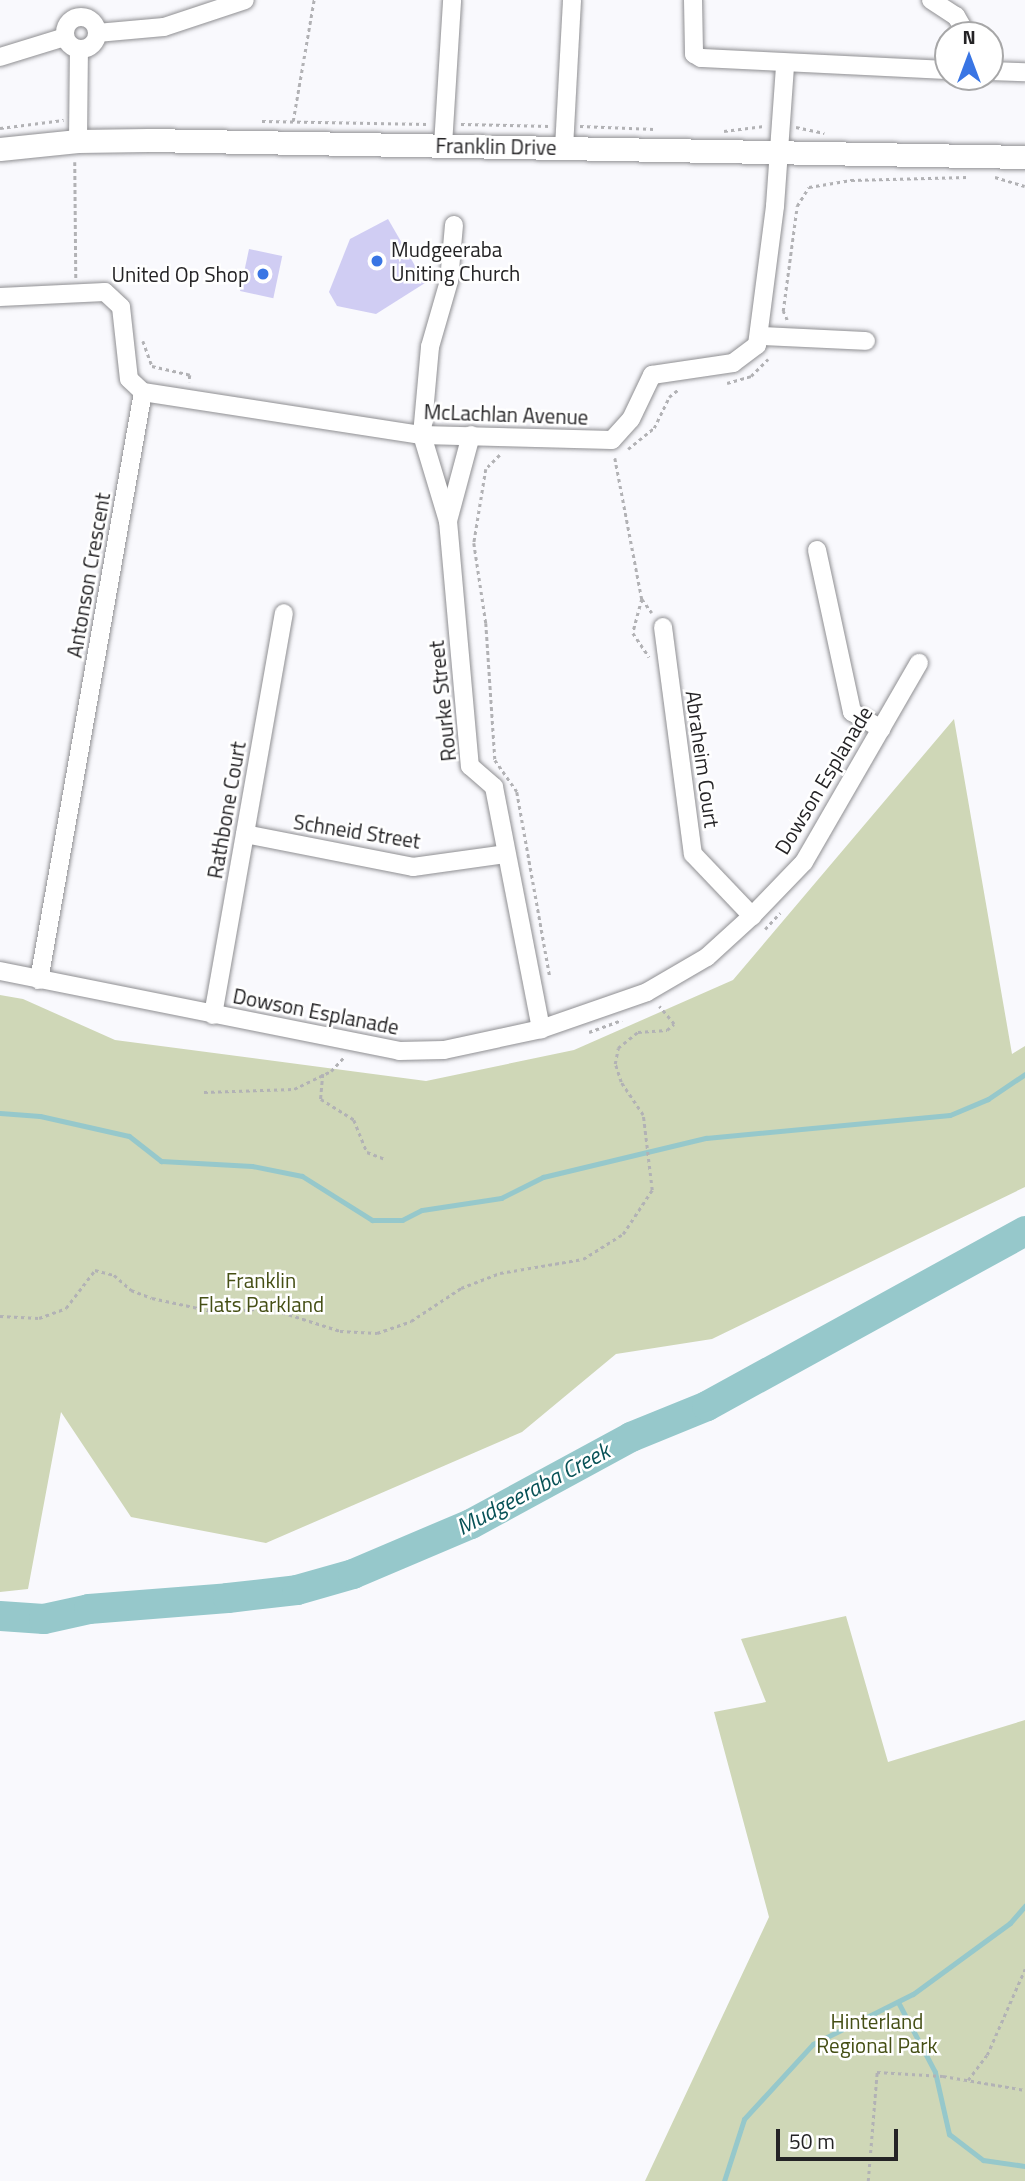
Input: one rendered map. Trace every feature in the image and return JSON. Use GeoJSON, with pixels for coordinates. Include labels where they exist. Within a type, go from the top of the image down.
{"type":"FeatureCollection","features":[{"type":"Feature","properties":{"kind":"main road","name":"Franklin Drive"},"geometry":{"type":"LineString","coordinates":[[0,149],[79,141],[289,141],[778,153],[991,167]]}},
{"type":"Feature","properties":{"kind":"main road"},"geometry":{"type":"LineString","coordinates":[[991,167],[1025,157]]}},
{"type":"Feature","properties":{"kind":"main road"},"geometry":{"type":"LineString","coordinates":[[991,167],[1025,164]]}},
{"type":"Feature","properties":{"kind":"street"},"geometry":{"type":"LineString","coordinates":[[97,33],[164,27],[245,0]]}},
{"type":"Feature","properties":{"kind":"street"},"geometry":{"type":"LineString","coordinates":[[443,145],[452,0]]}},
{"type":"Feature","properties":{"kind":"street"},"geometry":{"type":"LineString","coordinates":[[564,148],[572,0]]}},
{"type":"Feature","properties":{"kind":"street"},"geometry":{"type":"LineString","coordinates":[[693,0],[694,54],[710,61],[934,70]]}},
{"type":"Feature","properties":{"kind":"street"},"geometry":{"type":"LineString","coordinates":[[931,0],[956,16],[959,21]]}},
{"type":"Feature","properties":{"kind":"street"},"geometry":{"type":"LineString","coordinates":[[65,37],[68,22],[82,16],[95,25],[97,33],[88,47],[79,49]]}},
{"type":"Feature","properties":{"kind":"street"},"geometry":{"type":"LineString","coordinates":[[65,37],[79,49],[79,141]]}},
{"type":"Feature","properties":{"kind":"street"},"geometry":{"type":"LineString","coordinates":[[0,57],[65,37]]}},
{"type":"Feature","properties":{"kind":"street"},"geometry":{"type":"LineString","coordinates":[[785,65],[761,336],[866,341]]}},
{"type":"Feature","properties":{"kind":"street"},"geometry":{"type":"LineString","coordinates":[[1004,71],[1025,72]]}},
{"type":"Feature","properties":{"kind":"street"},"geometry":{"type":"LineString","coordinates":[[422,435],[430,347],[449,281],[454,225]]}},
{"type":"Feature","properties":{"kind":"street"},"geometry":{"type":"LineString","coordinates":[[0,297],[105,292],[121,307],[128,379],[143,392]]}},
{"type":"Feature","properties":{"kind":"street","name":"McLachlan Avenue"},"geometry":{"type":"LineString","coordinates":[[143,392],[422,435],[612,440],[631,419],[652,375],[744,359],[761,336]]}},
{"type":"Feature","properties":{"kind":"street","name":"Antonson Crescent"},"geometry":{"type":"LineString","coordinates":[[39,980],[143,392]]}},
{"type":"Feature","properties":{"kind":"street","name":"Rourke Street"},"geometry":{"type":"LineString","coordinates":[[422,435],[447,521],[470,766],[494,787],[541,1029]]}},
{"type":"Feature","properties":{"kind":"street","name":"Rourke Street"},"geometry":{"type":"LineString","coordinates":[[447,521],[471,435]]}},
{"type":"Feature","properties":{"kind":"street"},"geometry":{"type":"LineString","coordinates":[[817,550],[852,712],[881,729]]}},
{"type":"Feature","properties":{"kind":"street","name":"Rathbone Court"},"geometry":{"type":"LineString","coordinates":[[213,1014],[284,613]]}},
{"type":"Feature","properties":{"kind":"street","name":"Abraheim Court"},"geometry":{"type":"LineString","coordinates":[[663,627],[693,854],[752,916]]}},
{"type":"Feature","properties":{"kind":"street","name":"Dowson Esplanade"},"geometry":{"type":"LineString","coordinates":[[0,971],[400,1051],[444,1050],[651,1001],[707,957],[752,916],[804,862],[919,663]]}},
{"type":"Feature","properties":{"kind":"street","name":"Schneid Street"},"geometry":{"type":"LineString","coordinates":[[245,834],[412,867],[505,854]]}},
{"type":"Feature","properties":{"kind":"path"},"geometry":{"type":"LineString","coordinates":[[289,141],[314,0]]}},
{"type":"Feature","properties":{"kind":"path"},"geometry":{"type":"LineString","coordinates":[[76,292],[73,178],[79,141]]}},
{"type":"Feature","properties":{"kind":"path"},"geometry":{"type":"LineString","coordinates":[[991,167],[1025,186]]}},
{"type":"Feature","properties":{"kind":"path"},"geometry":{"type":"LineString","coordinates":[[722,383],[751,376],[784,350],[784,300],[797,206],[809,187],[851,180],[975,177]]}},
{"type":"Feature","properties":{"kind":"path"},"geometry":{"type":"LineString","coordinates":[[141,330],[152,366],[190,375],[187,399]]}},
{"type":"Feature","properties":{"kind":"path"},"geometry":{"type":"LineString","coordinates":[[605,455],[615,454],[641,441],[654,428],[669,397],[690,387]]}},
{"type":"Feature","properties":{"kind":"path"},"geometry":{"type":"LineString","coordinates":[[507,454],[493,458],[486,470],[474,542],[486,624],[494,753],[517,792],[551,983]]}},
{"type":"Feature","properties":{"kind":"path"},"geometry":{"type":"LineString","coordinates":[[615,454],[642,599],[663,627]]}},
{"type":"Feature","properties":{"kind":"path"},"geometry":{"type":"LineString","coordinates":[[462,467],[486,470]]}},
{"type":"Feature","properties":{"kind":"path"},"geometry":{"type":"LineString","coordinates":[[757,937],[787,906]]}},
{"type":"Feature","properties":{"kind":"path"},"geometry":{"type":"LineString","coordinates":[[651,1001],[667,998]]}},
{"type":"Feature","properties":{"kind":"path"},"geometry":{"type":"LineString","coordinates":[[0,1316],[39,1318],[66,1308],[95,1270],[114,1275],[131,1290],[152,1298],[216,1312],[269,1308],[340,1331],[377,1333],[411,1321],[461,1288],[500,1273],[583,1259],[622,1234],[652,1190],[643,1115],[621,1082],[615,1064],[618,1048],[638,1032],[667,1030],[674,1024],[651,1001]]}},
{"type":"Feature","properties":{"kind":"path"},"geometry":{"type":"LineString","coordinates":[[569,1019],[573,1037],[629,1018]]}},
{"type":"Feature","properties":{"kind":"path"},"geometry":{"type":"LineString","coordinates":[[204,1093],[238,1088],[283,1091],[323,1074],[347,1053],[334,1050]]}},
{"type":"Feature","properties":{"kind":"path"},"geometry":{"type":"LineString","coordinates":[[323,1074],[321,1099],[354,1120],[367,1152],[385,1160]]}},
{"type":"Feature","properties":{"kind":"path"},"geometry":{"type":"LineString","coordinates":[[968,2081],[987,2055],[1025,1969]]}},
{"type":"Feature","properties":{"kind":"path"},"geometry":{"type":"LineString","coordinates":[[868,2181],[877,2072],[1025,2090]]}},
{"type":"Feature","properties":{"kind":"green space","name":"Franklin Flats Parkland"},"geometry":{"type":"Polygon","coordinates":[[[954,719],[1012,1054],[1025,1046],[1025,1187],[712,1339],[616,1354],[522,1432],[266,1543],[131,1517],[61,1412],[28,1589],[0,1592],[0,995],[23,999],[115,1040],[426,1081],[574,1050],[733,980],[954,719]]]}},
{"type":"Feature","properties":{"kind":"green space","name":"Hinterland Regional Park"},"geometry":{"type":"Polygon","coordinates":[[[846,1616],[888,1762],[1025,1720],[1025,2181],[645,2181],[769,1917],[714,1712],[766,1702],[741,1639],[846,1616]]]}},
{"type":"Feature","properties":{"kind":"building","name":"Mudgeeraba Uniting Church"},"geometry":{"type":"Polygon","coordinates":[[[388,219],[425,283],[376,314],[337,306],[329,292],[350,239],[388,219]]]}},
{"type":"Feature","properties":{"kind":"building","name":"United Op Shop"},"geometry":{"type":"Polygon","coordinates":[[[249,249],[282,256],[273,298],[240,291],[249,249]]]}},
{"type":"Feature","properties":{"kind":"waterway"},"geometry":{"type":"LineString","coordinates":[[0,1113],[40,1116],[129,1136],[161,1161],[252,1166],[302,1176],[372,1220],[402,1220],[422,1210],[501,1198],[543,1177],[706,1138],[950,1115],[988,1099],[1025,1074]]}},
{"type":"Feature","properties":{"kind":"waterway","name":"Mudgeeraba Creek"},"geometry":{"type":"LineString","coordinates":[[0,1616],[44,1619],[89,1609],[297,1590],[353,1574],[471,1524],[631,1437],[707,1406],[1025,1231]]}},
{"type":"Feature","properties":{"kind":"waterway"},"geometry":{"type":"LineString","coordinates":[[724,2181],[744,2119],[813,2044],[913,1994],[1010,1923],[1025,1906]]}},
{"type":"Feature","properties":{"kind":"waterway"},"geometry":{"type":"LineString","coordinates":[[898,2002],[935,2072],[949,2134],[983,2160],[1025,2166]]}},
{"type":"Feature","properties":{"kind":"place","name":"Mudgeeraba Uniting Church"},"geometry":{"type":"Point","coordinates":[377,261]}},
{"type":"Feature","properties":{"kind":"place","name":"United Op Shop"},"geometry":{"type":"Point","coordinates":[263,274]}}]}
